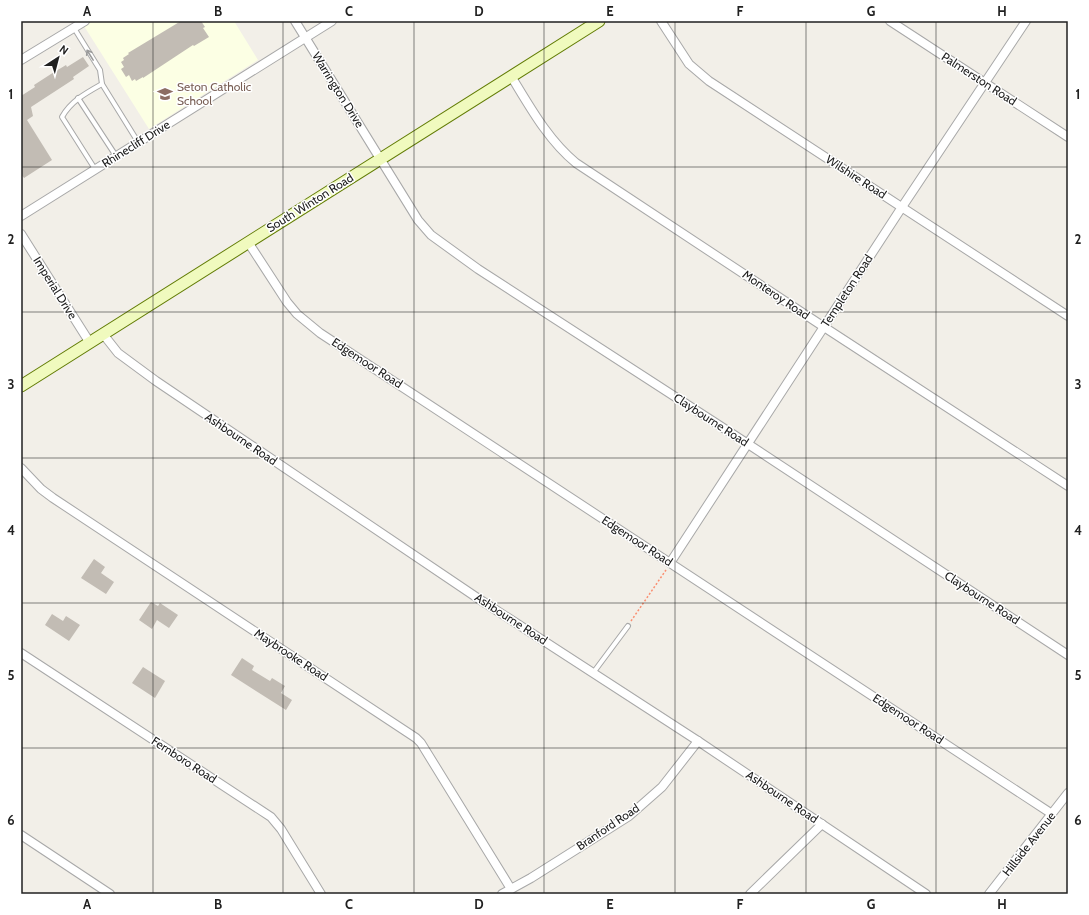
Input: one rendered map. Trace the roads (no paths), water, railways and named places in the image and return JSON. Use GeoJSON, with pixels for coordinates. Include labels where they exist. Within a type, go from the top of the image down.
{"type":"FeatureCollection","features":[{"type":"Feature","properties":{"kind":"main road","name":"South Winton Road"},"geometry":{"type":"LineString","coordinates":[[21,386],[599,21]]}},
{"type":"Feature","properties":{"kind":"street"},"geometry":{"type":"LineString","coordinates":[[21,60],[85,21]]}},
{"type":"Feature","properties":{"kind":"street","name":"Warrington Drive"},"geometry":{"type":"LineString","coordinates":[[295,21],[380,158]]}},
{"type":"Feature","properties":{"kind":"street","name":"Rhinecliff Drive"},"geometry":{"type":"LineString","coordinates":[[21,216],[332,21]]}},
{"type":"Feature","properties":{"kind":"street","name":"Wilshire Road"},"geometry":{"type":"LineString","coordinates":[[661,21],[689,64],[700,75],[1068,316]]}},
{"type":"Feature","properties":{"kind":"street","name":"Palmerston Road"},"geometry":{"type":"LineString","coordinates":[[890,21],[1068,137]]}},
{"type":"Feature","properties":{"kind":"street","name":"Templeton Road"},"geometry":{"type":"LineString","coordinates":[[670,563],[1026,21]]}},
{"type":"Feature","properties":{"kind":"street","name":"Monteroy Road"},"geometry":{"type":"LineString","coordinates":[[511,76],[550,137],[566,154],[589,171],[824,327],[1068,486]]}},
{"type":"Feature","properties":{"kind":"street","name":"Claybourne Road"},"geometry":{"type":"LineString","coordinates":[[380,158],[418,220],[431,235],[478,269],[748,444],[1068,655]]}},
{"type":"Feature","properties":{"kind":"street","name":"Imperial Drive"},"geometry":{"type":"LineString","coordinates":[[21,234],[90,342]]}},
{"type":"Feature","properties":{"kind":"street","name":"Edgemoor Road"},"geometry":{"type":"LineString","coordinates":[[248,242],[286,302],[311,326],[1052,814]]}},
{"type":"Feature","properties":{"kind":"street","name":"Ashbourne Road"},"geometry":{"type":"LineString","coordinates":[[103,334],[118,353],[156,381],[472,594],[698,741],[926,894]]}},
{"type":"Feature","properties":{"kind":"street","name":"Maybrooke Road"},"geometry":{"type":"LineString","coordinates":[[21,468],[37,485],[53,498],[416,738],[421,743],[511,889]]}},
{"type":"Feature","properties":{"kind":"street","name":"Fernboro Road"},"geometry":{"type":"LineString","coordinates":[[21,653],[271,817],[281,828],[321,894]]}},
{"type":"Feature","properties":{"kind":"street","name":"Branford Road"},"geometry":{"type":"LineString","coordinates":[[502,894],[531,878],[629,816],[662,787],[698,741]]}},
{"type":"Feature","properties":{"kind":"street","name":"Hillside Avenue"},"geometry":{"type":"LineString","coordinates":[[989,894],[1068,793]]}},
{"type":"Feature","properties":{"kind":"street"},"geometry":{"type":"LineString","coordinates":[[750,894],[822,824]]}},
{"type":"Feature","properties":{"kind":"street"},"geometry":{"type":"LineString","coordinates":[[21,835],[110,894]]}},
{"type":"Feature","properties":{"kind":"lane"},"geometry":{"type":"LineString","coordinates":[[74,28],[100,70],[102,84],[138,143]]}},
{"type":"Feature","properties":{"kind":"lane"},"geometry":{"type":"LineString","coordinates":[[95,170],[62,117],[67,108],[78,98],[102,84]]}},
{"type":"Feature","properties":{"kind":"lane"},"geometry":{"type":"LineString","coordinates":[[78,98],[116,156]]}},
{"type":"Feature","properties":{"kind":"lane"},"geometry":{"type":"LineString","coordinates":[[593,673],[628,626]]}},
{"type":"Feature","properties":{"kind":"place","name":"Seton Catholic School"},"geometry":{"type":"Point","coordinates":[165,94]}}]}
